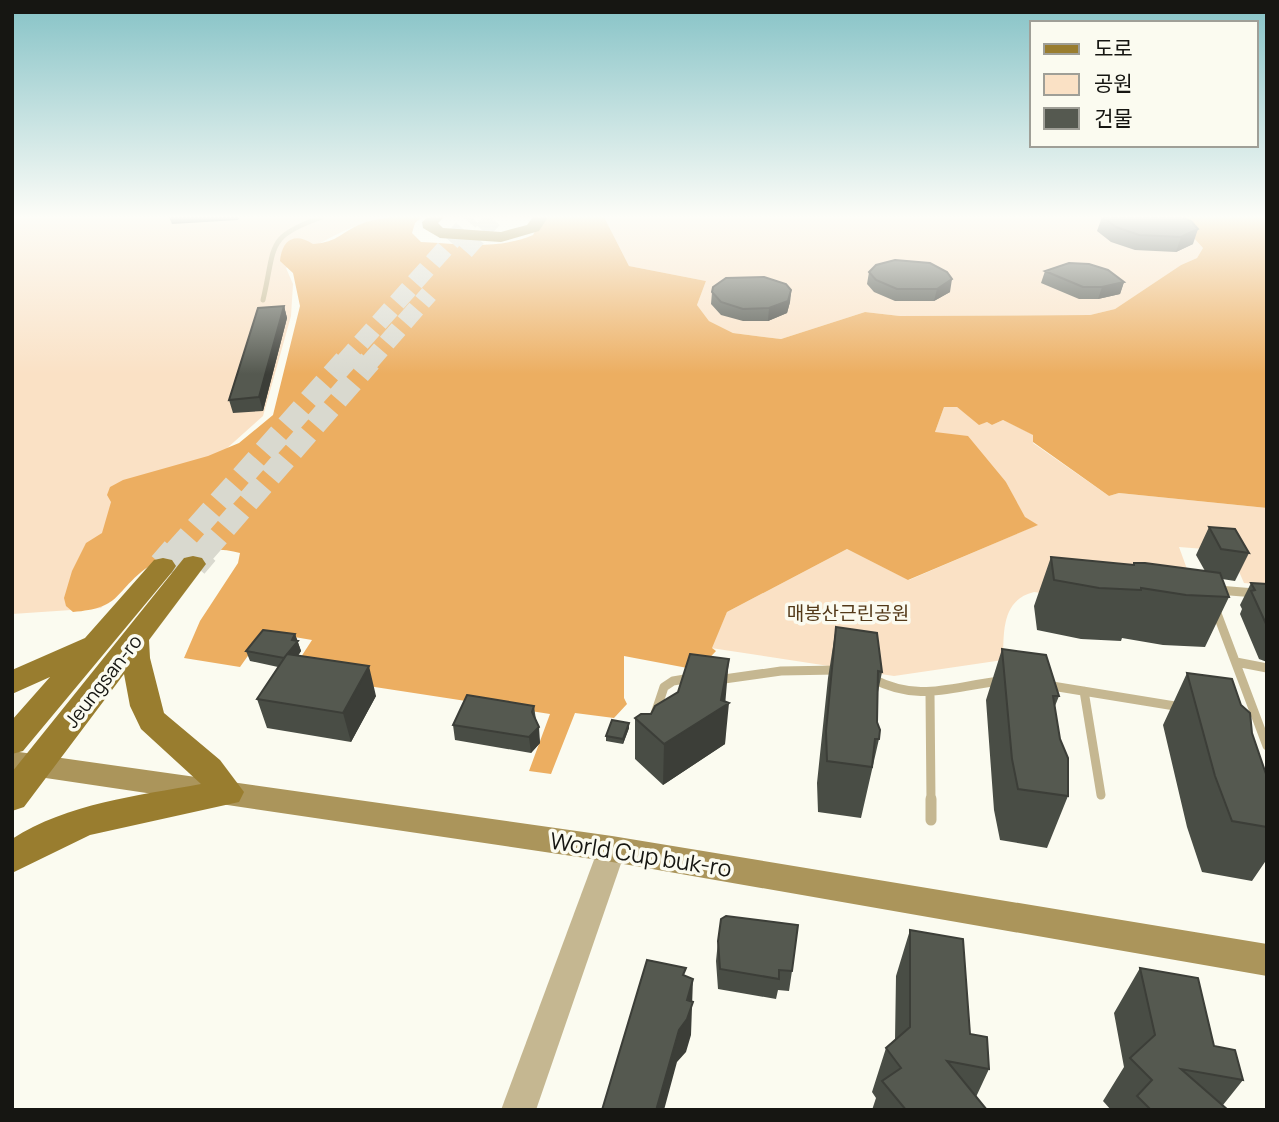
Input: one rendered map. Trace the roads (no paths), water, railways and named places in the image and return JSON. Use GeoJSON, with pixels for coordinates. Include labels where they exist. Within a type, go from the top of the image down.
{"type":"FeatureCollection","features":[{"type":"Feature","properties":{"kind":"main road","name":"Jeungsan-ro"},"geometry":{"type":"LineString","coordinates":[[12,797],[25,764],[135,639],[193,565]]}},
{"type":"Feature","properties":{"kind":"main road","name":"Jeungsan-ro"},"geometry":{"type":"LineString","coordinates":[[12,742],[163,566]]}},
{"type":"Feature","properties":{"kind":"main road"},"geometry":{"type":"LineString","coordinates":[[12,858],[54,834],[90,820],[227,792],[208,769],[152,721],[145,706],[135,658],[135,639]]}},
{"type":"Feature","properties":{"kind":"main road"},"geometry":{"type":"LineString","coordinates":[[12,683],[99,642]]}},
{"type":"Feature","properties":{"kind":"main road","name":"World Cup buk-ro"},"geometry":{"type":"LineString","coordinates":[[25,764],[612,849],[1267,960]]}},
{"type":"Feature","properties":{"kind":"street"},"geometry":{"type":"LineString","coordinates":[[518,1110],[612,849]]}},
{"type":"Feature","properties":{"kind":"lane"},"geometry":{"type":"LineString","coordinates":[[263,300],[270,269]]}},
{"type":"Feature","properties":{"kind":"lane"},"geometry":{"type":"LineString","coordinates":[[1267,594],[1208,589],[1267,746]]}},
{"type":"Feature","properties":{"kind":"lane"},"geometry":{"type":"LineString","coordinates":[[1236,662],[1267,668]]}},
{"type":"Feature","properties":{"kind":"lane"},"geometry":{"type":"LineString","coordinates":[[651,727],[661,688],[670,679],[716,680],[802,669],[848,672]]}},
{"type":"Feature","properties":{"kind":"lane"},"geometry":{"type":"LineString","coordinates":[[866,675],[889,689],[909,695],[981,682],[1013,681]]}},
{"type":"Feature","properties":{"kind":"lane"},"geometry":{"type":"LineString","coordinates":[[1037,684],[1191,708]]}},
{"type":"Feature","properties":{"kind":"lane"},"geometry":{"type":"LineString","coordinates":[[1084,691],[1101,795]]}},
{"type":"Feature","properties":{"kind":"lane"},"geometry":{"type":"LineString","coordinates":[[930,693],[931,820]]}},
{"type":"Feature","properties":{"kind":"lane"},"geometry":{"type":"LineString","coordinates":[[1244,717],[1257,719]]}},
{"type":"Feature","properties":{"kind":"tunnel"},"geometry":{"type":"LineString","coordinates":[[343,363],[426,269]]}},
{"type":"Feature","properties":{"kind":"tunnel"},"geometry":{"type":"LineString","coordinates":[[369,363],[429,294]]}},
{"type":"Feature","properties":{"kind":"tunnel"},"geometry":{"type":"LineString","coordinates":[[174,553],[345,361]]}},
{"type":"Feature","properties":{"kind":"tunnel"},"geometry":{"type":"LineString","coordinates":[[203,553],[370,361]]}},
{"type":"Feature","properties":{"kind":"tunnel"},"geometry":{"type":"LineString","coordinates":[[163,566],[176,551]]}},
{"type":"Feature","properties":{"kind":"tunnel"},"geometry":{"type":"LineString","coordinates":[[193,564],[204,551]]}},
{"type":"Feature","properties":{"kind":"park label","name":"매봉산근린공원"},"geometry":{"type":"Point","coordinates":[848,613]}}]}
